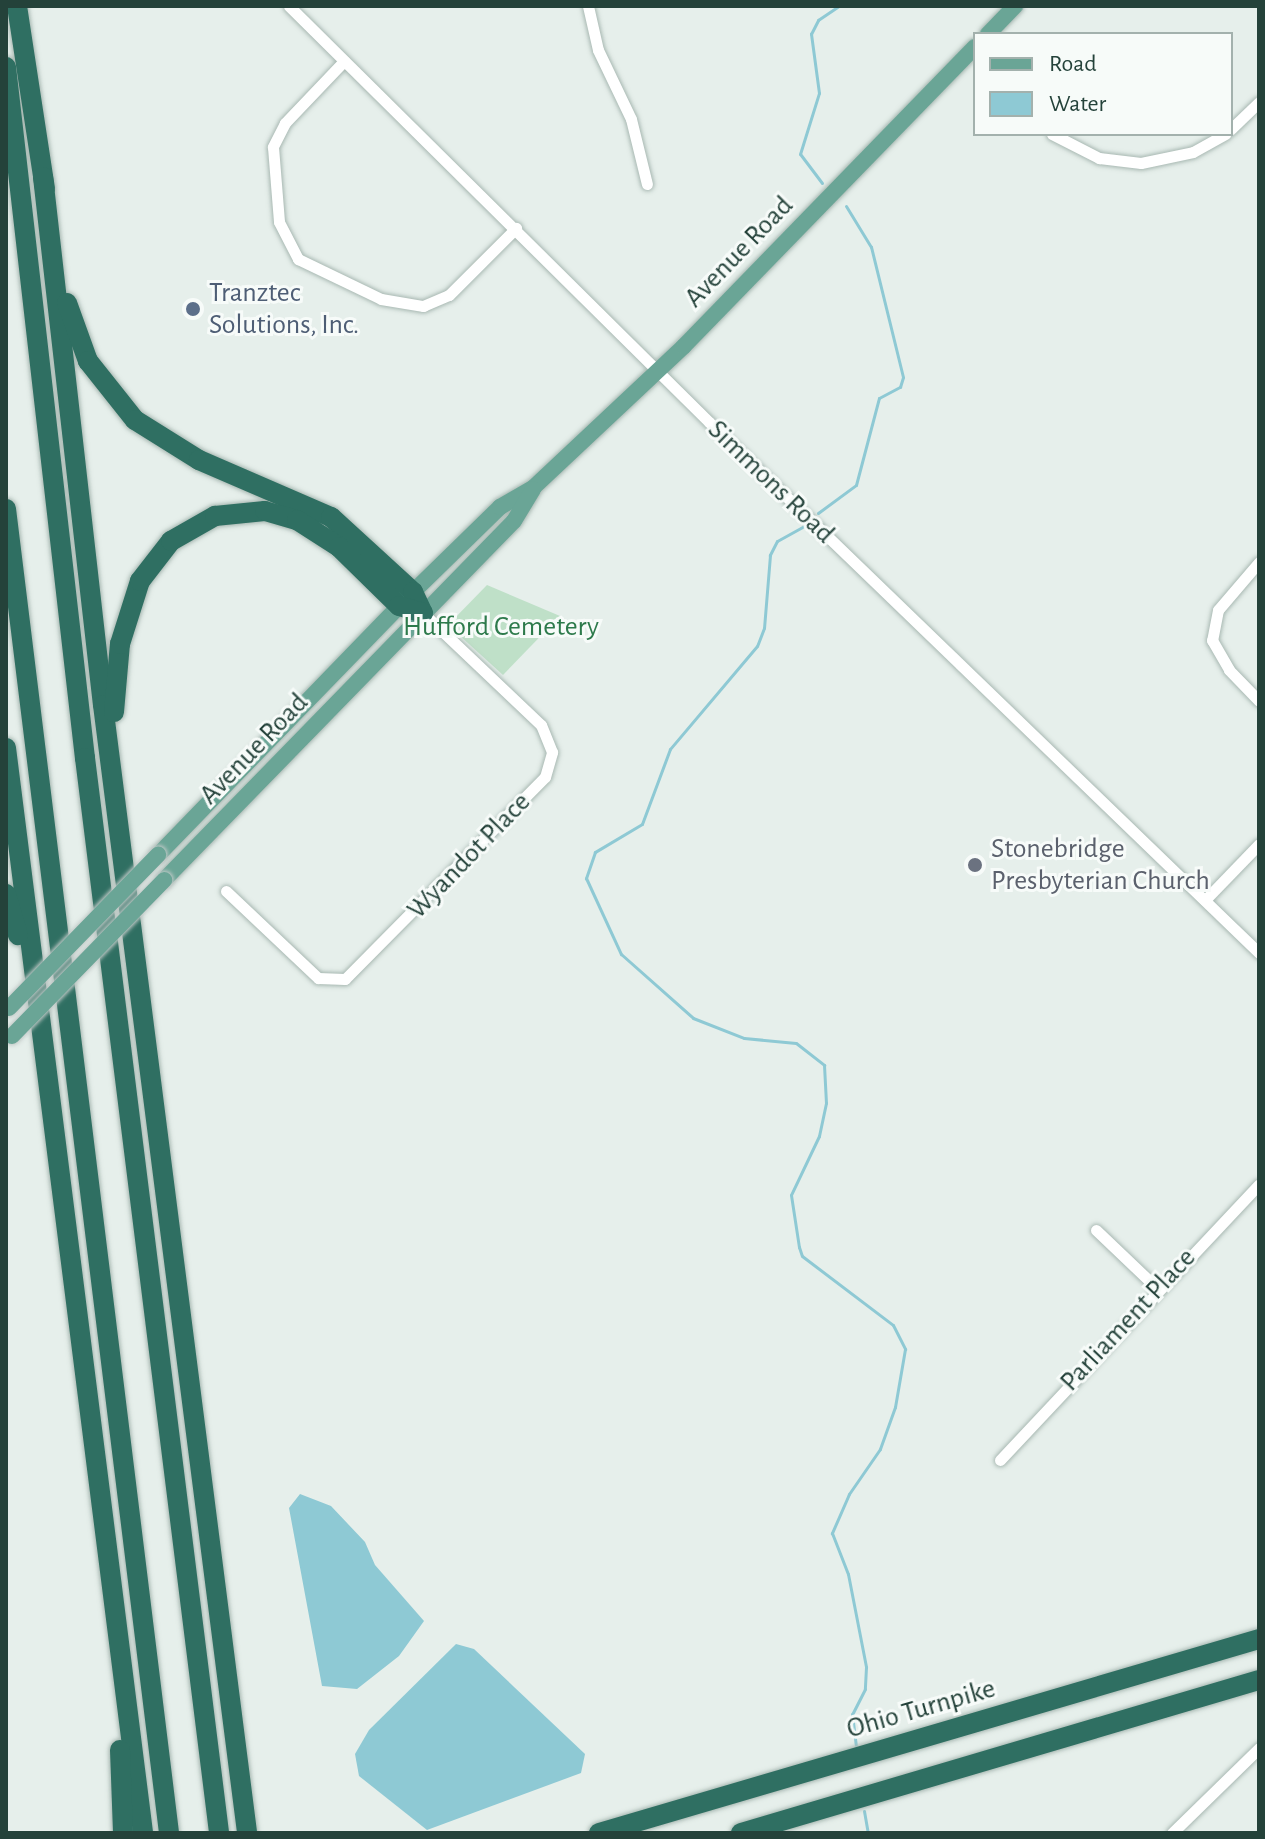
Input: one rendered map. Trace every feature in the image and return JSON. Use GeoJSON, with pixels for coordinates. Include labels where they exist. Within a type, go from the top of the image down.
{"type":"FeatureCollection","features":[{"type":"Feature","properties":{"kind":"highway"},"geometry":{"type":"LineString","coordinates":[[17,6],[43,177],[112,768],[247,1833]]}},
{"type":"Feature","properties":{"kind":"highway"},"geometry":{"type":"LineString","coordinates":[[6,67],[85,758],[219,1833]]}},
{"type":"Feature","properties":{"kind":"highway"},"geometry":{"type":"LineString","coordinates":[[43,177],[70,314],[88,361],[117,402],[177,449],[331,517],[406,599]]}},
{"type":"Feature","properties":{"kind":"highway"},"geometry":{"type":"LineString","coordinates":[[6,509],[169,1833]]}},
{"type":"Feature","properties":{"kind":"highway"},"geometry":{"type":"LineString","coordinates":[[112,768],[115,678],[133,597],[159,553],[199,522],[248,511],[297,520],[333,541],[423,613]]}},
{"type":"Feature","properties":{"kind":"highway"},"geometry":{"type":"LineString","coordinates":[[6,748],[143,1833]]}},
{"type":"Feature","properties":{"kind":"highway"},"geometry":{"type":"LineString","coordinates":[[6,894],[45,1065]]}},
{"type":"Feature","properties":{"kind":"highway","name":"Ohio Turnpike"},"geometry":{"type":"LineString","coordinates":[[599,1833],[1259,1639]]}},
{"type":"Feature","properties":{"kind":"highway"},"geometry":{"type":"LineString","coordinates":[[741,1833],[1259,1680]]}},
{"type":"Feature","properties":{"kind":"highway"},"geometry":{"type":"LineString","coordinates":[[123,1833],[120,1736],[127,1711]]}},
{"type":"Feature","properties":{"kind":"main road"},"geometry":{"type":"LineString","coordinates":[[990,32],[1015,6]]}},
{"type":"Feature","properties":{"kind":"main road","name":"Avenue Road"},"geometry":{"type":"LineString","coordinates":[[7,1010],[406,599],[500,507],[534,487],[658,370],[973,54]]}},
{"type":"Feature","properties":{"kind":"main road","name":"Avenue Road"},"geometry":{"type":"LineString","coordinates":[[9,1040],[514,521],[534,487]]}},
{"type":"Feature","properties":{"kind":"street","name":"Simmons Road"},"geometry":{"type":"LineString","coordinates":[[289,6],[658,370],[1259,953]]}},
{"type":"Feature","properties":{"kind":"street"},"geometry":{"type":"LineString","coordinates":[[588,6],[601,58],[631,119],[647,184]]}},
{"type":"Feature","properties":{"kind":"street"},"geometry":{"type":"LineString","coordinates":[[344,61],[285,123],[273,147],[279,222],[298,259],[381,299],[423,306],[449,295],[516,228]]}},
{"type":"Feature","properties":{"kind":"street"},"geometry":{"type":"LineString","coordinates":[[1233,127],[1259,102]]}},
{"type":"Feature","properties":{"kind":"street"},"geometry":{"type":"LineString","coordinates":[[1056,136],[1099,158],[1141,163],[1193,152],[1221,136]]}},
{"type":"Feature","properties":{"kind":"street"},"geometry":{"type":"LineString","coordinates":[[1259,562],[1218,610],[1212,640],[1229,670],[1259,701]]}},
{"type":"Feature","properties":{"kind":"street","name":"Wyandot Place"},"geometry":{"type":"LineString","coordinates":[[226,891],[318,978],[345,979],[545,777],[552,752],[541,725],[423,613]]}},
{"type":"Feature","properties":{"kind":"street"},"geometry":{"type":"LineString","coordinates":[[1205,900],[1259,844]]}},
{"type":"Feature","properties":{"kind":"street","name":"Parliament Place"},"geometry":{"type":"LineString","coordinates":[[1000,1460],[1157,1288],[1259,1184]]}},
{"type":"Feature","properties":{"kind":"street"},"geometry":{"type":"LineString","coordinates":[[1096,1230],[1157,1288]]}},
{"type":"Feature","properties":{"kind":"street"},"geometry":{"type":"LineString","coordinates":[[1172,1833],[1259,1748]]}},
{"type":"Feature","properties":{"kind":"green space","name":"Hufford Cemetery"},"geometry":{"type":"Polygon","coordinates":[[[487,585],[560,616],[503,675],[448,625],[487,585]]]}},
{"type":"Feature","properties":{"kind":"water"},"geometry":{"type":"Polygon","coordinates":[[[300,1494],[331,1506],[365,1542],[375,1565],[424,1621],[399,1656],[357,1689],[322,1686],[289,1508],[300,1494]]]}},
{"type":"Feature","properties":{"kind":"water"},"geometry":{"type":"Polygon","coordinates":[[[456,1644],[474,1649],[585,1754],[581,1773],[427,1830],[359,1776],[355,1754],[369,1730],[456,1644]]]}},
{"type":"Feature","properties":{"kind":"waterway"},"geometry":{"type":"LineString","coordinates":[[822,183],[800,154],[819,93],[811,34],[818,20],[839,6]]}},
{"type":"Feature","properties":{"kind":"waterway"},"geometry":{"type":"LineString","coordinates":[[818,513],[856,485],[879,398],[900,387],[903,377],[871,247],[846,206]]}},
{"type":"Feature","properties":{"kind":"waterway"},"geometry":{"type":"LineString","coordinates":[[806,525],[777,541],[770,555],[764,628],[757,646],[670,749],[642,824],[595,852],[586,878],[621,954],[693,1018],[744,1038],[796,1043],[824,1065],[826,1103],[819,1136],[791,1195],[799,1247],[802,1256],[893,1325],[905,1349],[895,1407],[880,1449],[849,1494],[832,1533],[848,1574],[866,1667],[865,1689],[852,1714],[856,1745]]}},
{"type":"Feature","properties":{"kind":"waterway"},"geometry":{"type":"LineString","coordinates":[[864,1811],[868,1833]]}},
{"type":"Feature","properties":{"kind":"place","name":"Tranztec Solutions, Inc."},"geometry":{"type":"Point","coordinates":[193,309]}},
{"type":"Feature","properties":{"kind":"place","name":"Stonebridge Presbyterian Church"},"geometry":{"type":"Point","coordinates":[975,865]}}]}
